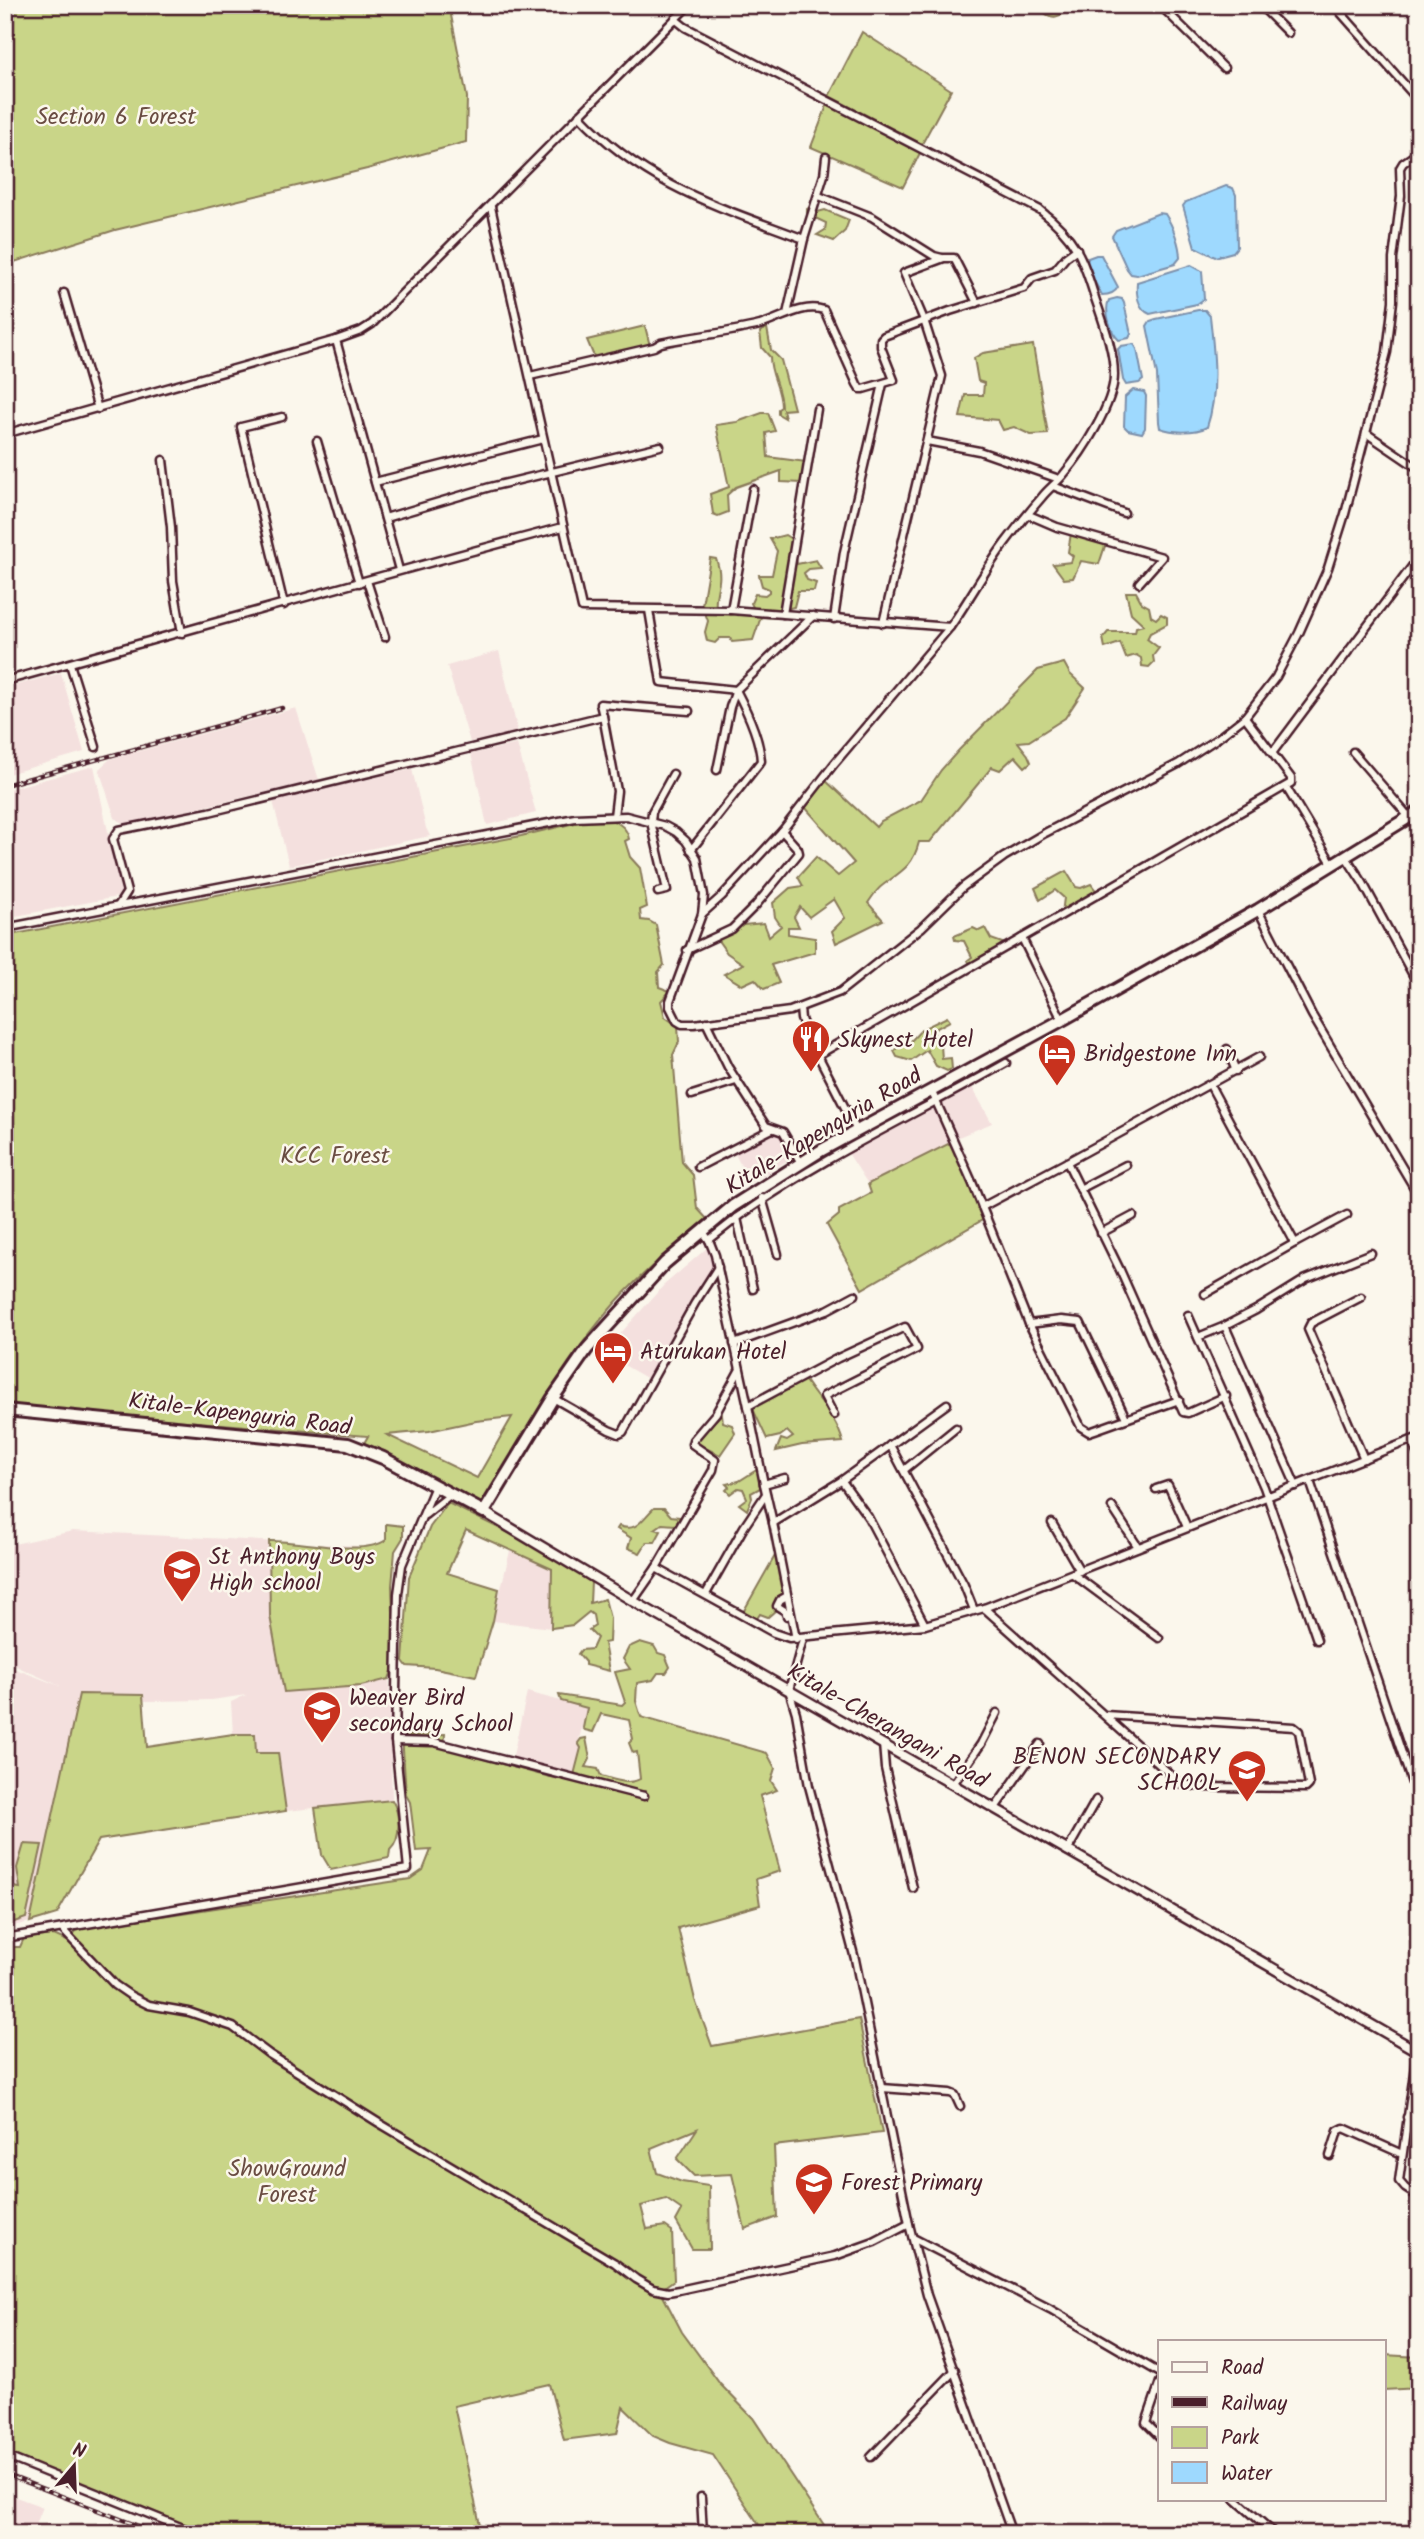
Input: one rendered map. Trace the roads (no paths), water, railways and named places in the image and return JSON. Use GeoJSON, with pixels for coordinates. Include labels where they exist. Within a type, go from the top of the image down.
{"type":"FeatureCollection","features":[{"type":"Feature","properties":{"kind":"highway","name":"Kitale-Kapenguria Road"},"geometry":{"type":"LineString","coordinates":[[5,1410],[348,1444],[383,1458],[484,1512],[553,1398],[587,1349],[624,1305],[665,1263],[706,1236],[733,1206],[760,1195],[801,1163],[857,1131],[933,1095],[1258,910],[1414,814]]}},
{"type":"Feature","properties":{"kind":"main road","name":"Kitale-Cherangani Road"},"geometry":{"type":"LineString","coordinates":[[484,1512],[633,1601],[1418,2052]]}},
{"type":"Feature","properties":{"kind":"street"},"geometry":{"type":"LineString","coordinates":[[5,434],[361,331],[372,324],[491,207],[689,5]]}},
{"type":"Feature","properties":{"kind":"street"},"geometry":{"type":"LineString","coordinates":[[1160,5],[1224,68]]}},
{"type":"Feature","properties":{"kind":"street"},"geometry":{"type":"LineString","coordinates":[[1261,5],[1288,33]]}},
{"type":"Feature","properties":{"kind":"street"},"geometry":{"type":"LineString","coordinates":[[1334,5],[1419,101]]}},
{"type":"Feature","properties":{"kind":"street"},"geometry":{"type":"LineString","coordinates":[[675,19],[685,27],[1040,210],[1069,235],[1077,249],[1102,318],[1114,377],[1104,409],[1093,431],[1059,480],[1005,543],[950,627],[834,764],[782,831],[702,914]]}},
{"type":"Feature","properties":{"kind":"street"},"geometry":{"type":"LineString","coordinates":[[579,116],[602,140],[672,188],[804,239]]}},
{"type":"Feature","properties":{"kind":"street"},"geometry":{"type":"LineString","coordinates":[[5,928],[575,818],[614,816],[652,822],[677,832],[697,858],[702,880],[702,914],[687,950],[670,1007],[677,1021],[682,1024],[760,1017],[800,1008],[840,992],[921,928],[962,887],[1004,858],[1045,833],[1178,764],[1218,738],[1245,717],[1276,677],[1328,568],[1349,502],[1360,450],[1383,371],[1390,330],[1394,286],[1393,259],[1401,196],[1400,168],[1419,152]]}},
{"type":"Feature","properties":{"kind":"street"},"geometry":{"type":"LineString","coordinates":[[786,314],[804,239],[819,196],[827,163],[825,157]]}},
{"type":"Feature","properties":{"kind":"street"},"geometry":{"type":"LineString","coordinates":[[819,196],[872,217],[934,256],[954,258],[977,303]]}},
{"type":"Feature","properties":{"kind":"street"},"geometry":{"type":"LineString","coordinates":[[491,207],[582,608],[731,610],[950,627]]}},
{"type":"Feature","properties":{"kind":"street"},"geometry":{"type":"LineString","coordinates":[[530,376],[654,347],[661,343],[761,325],[786,314],[820,308],[824,310],[860,389],[883,384],[894,380],[881,347],[882,337],[924,320],[1024,288],[1032,278],[1055,270],[1077,249]]}},
{"type":"Feature","properties":{"kind":"street"},"geometry":{"type":"LineString","coordinates":[[883,623],[942,376],[924,320],[904,274],[944,258]]}},
{"type":"Feature","properties":{"kind":"street"},"geometry":{"type":"LineString","coordinates":[[64,293],[98,409]]}},
{"type":"Feature","properties":{"kind":"street"},"geometry":{"type":"LineString","coordinates":[[336,340],[400,570]]}},
{"type":"Feature","properties":{"kind":"street"},"geometry":{"type":"LineString","coordinates":[[834,619],[844,552],[883,384]]}},
{"type":"Feature","properties":{"kind":"street"},"geometry":{"type":"LineString","coordinates":[[783,614],[817,410]]}},
{"type":"Feature","properties":{"kind":"street"},"geometry":{"type":"LineString","coordinates":[[282,417],[241,427],[284,605]]}},
{"type":"Feature","properties":{"kind":"street"},"geometry":{"type":"LineString","coordinates":[[1366,433],[1419,468]]}},
{"type":"Feature","properties":{"kind":"street"},"geometry":{"type":"LineString","coordinates":[[375,482],[542,439]]}},
{"type":"Feature","properties":{"kind":"street"},"geometry":{"type":"LineString","coordinates":[[317,441],[359,583]]}},
{"type":"Feature","properties":{"kind":"street"},"geometry":{"type":"LineString","coordinates":[[927,442],[979,451],[1059,480]]}},
{"type":"Feature","properties":{"kind":"street"},"geometry":{"type":"LineString","coordinates":[[385,518],[490,487],[660,446]]}},
{"type":"Feature","properties":{"kind":"street"},"geometry":{"type":"LineString","coordinates":[[163,460],[171,527],[173,581],[183,633]]}},
{"type":"Feature","properties":{"kind":"street"},"geometry":{"type":"LineString","coordinates":[[1053,486],[1124,513]]}},
{"type":"Feature","properties":{"kind":"street"},"geometry":{"type":"LineString","coordinates":[[731,610],[752,489]]}},
{"type":"Feature","properties":{"kind":"street"},"geometry":{"type":"LineString","coordinates":[[1029,515],[1057,527],[1162,557],[1139,583]]}},
{"type":"Feature","properties":{"kind":"street"},"geometry":{"type":"LineString","coordinates":[[5,681],[563,527]]}},
{"type":"Feature","properties":{"kind":"street"},"geometry":{"type":"LineString","coordinates":[[1273,752],[1419,557]]}},
{"type":"Feature","properties":{"kind":"street"},"geometry":{"type":"LineString","coordinates":[[367,581],[385,636]]}},
{"type":"Feature","properties":{"kind":"street"},"geometry":{"type":"LineString","coordinates":[[649,610],[661,682],[736,690]]}},
{"type":"Feature","properties":{"kind":"street"},"geometry":{"type":"LineString","coordinates":[[717,771],[730,706],[736,690],[813,617]]}},
{"type":"Feature","properties":{"kind":"street"},"geometry":{"type":"LineString","coordinates":[[70,664],[96,747]]}},
{"type":"Feature","properties":{"kind":"street"},"geometry":{"type":"LineString","coordinates":[[691,850],[761,761],[749,717],[736,690]]}},
{"type":"Feature","properties":{"kind":"street"},"geometry":{"type":"LineString","coordinates":[[614,816],[618,791],[600,704],[689,711]]}},
{"type":"Feature","properties":{"kind":"street"},"geometry":{"type":"LineString","coordinates":[[118,906],[127,892],[113,839],[119,830],[235,805],[603,716]]}},
{"type":"Feature","properties":{"kind":"street"},"geometry":{"type":"LineString","coordinates":[[818,1055],[1286,787],[1292,778],[1245,717]]}},
{"type":"Feature","properties":{"kind":"street"},"geometry":{"type":"LineString","coordinates":[[1353,752],[1414,814]]}},
{"type":"Feature","properties":{"kind":"street"},"geometry":{"type":"LineString","coordinates":[[658,892],[667,890],[652,812],[673,774]]}},
{"type":"Feature","properties":{"kind":"street"},"geometry":{"type":"LineString","coordinates":[[1286,787],[1333,865]]}},
{"type":"Feature","properties":{"kind":"street"},"geometry":{"type":"LineString","coordinates":[[687,950],[732,929],[756,905],[799,853],[782,831]]}},
{"type":"Feature","properties":{"kind":"street"},"geometry":{"type":"LineString","coordinates":[[1346,857],[1419,986]]}},
{"type":"Feature","properties":{"kind":"street"},"geometry":{"type":"LineString","coordinates":[[1258,910],[1312,1015],[1419,1196]]}},
{"type":"Feature","properties":{"kind":"street"},"geometry":{"type":"LineString","coordinates":[[1022,937],[1062,1020]]}},
{"type":"Feature","properties":{"kind":"street"},"geometry":{"type":"LineString","coordinates":[[800,1008],[801,1019],[857,1131]]}},
{"type":"Feature","properties":{"kind":"street"},"geometry":{"type":"LineString","coordinates":[[706,1022],[736,1081],[766,1126],[787,1136],[801,1163]]}},
{"type":"Feature","properties":{"kind":"street"},"geometry":{"type":"LineString","coordinates":[[1227,1049],[1236,1071]]}},
{"type":"Feature","properties":{"kind":"street"},"geometry":{"type":"LineString","coordinates":[[982,1208],[1259,1058]]}},
{"type":"Feature","properties":{"kind":"street"},"geometry":{"type":"LineString","coordinates":[[1006,1063],[933,1095],[826,1161],[760,1195],[737,1218],[706,1236],[718,1267],[774,1523],[787,1596],[799,1639],[789,1690],[796,1713],[809,1786],[844,1916],[883,2088],[909,2224],[927,2295],[956,2370],[1012,2534]]}},
{"type":"Feature","properties":{"kind":"street"},"geometry":{"type":"LineString","coordinates":[[692,1095],[736,1081]]}},
{"type":"Feature","properties":{"kind":"street"},"geometry":{"type":"LineString","coordinates":[[1210,1085],[1295,1243]]}},
{"type":"Feature","properties":{"kind":"street"},"geometry":{"type":"LineString","coordinates":[[933,1095],[1029,1324],[1081,1427],[1088,1432],[1179,1400]]}},
{"type":"Feature","properties":{"kind":"street"},"geometry":{"type":"LineString","coordinates":[[698,1167],[774,1128]]}},
{"type":"Feature","properties":{"kind":"street"},"geometry":{"type":"LineString","coordinates":[[1068,1162],[1183,1412],[1188,1413],[1226,1396]]}},
{"type":"Feature","properties":{"kind":"street"},"geometry":{"type":"LineString","coordinates":[[1080,1189],[1126,1165]]}},
{"type":"Feature","properties":{"kind":"street"},"geometry":{"type":"LineString","coordinates":[[760,1195],[778,1254]]}},
{"type":"Feature","properties":{"kind":"street"},"geometry":{"type":"LineString","coordinates":[[1205,1294],[1347,1215]]}},
{"type":"Feature","properties":{"kind":"street"},"geometry":{"type":"LineString","coordinates":[[1101,1233],[1133,1216]]}},
{"type":"Feature","properties":{"kind":"street"},"geometry":{"type":"LineString","coordinates":[[737,1218],[753,1289]]}},
{"type":"Feature","properties":{"kind":"street"},"geometry":{"type":"LineString","coordinates":[[1198,1337],[1256,1310],[1306,1279],[1371,1253]]}},
{"type":"Feature","properties":{"kind":"street"},"geometry":{"type":"LineString","coordinates":[[553,1398],[609,1430],[619,1434],[623,1432],[718,1267]]}},
{"type":"Feature","properties":{"kind":"street"},"geometry":{"type":"LineString","coordinates":[[734,1344],[827,1310],[855,1295]]}},
{"type":"Feature","properties":{"kind":"street"},"geometry":{"type":"LineString","coordinates":[[1361,1297],[1311,1324],[1308,1329],[1364,1458]]}},
{"type":"Feature","properties":{"kind":"street"},"geometry":{"type":"LineString","coordinates":[[1188,1315],[1226,1396],[1267,1497],[1317,1640]]}},
{"type":"Feature","properties":{"kind":"street"},"geometry":{"type":"LineString","coordinates":[[1029,1324],[1061,1320],[1080,1322],[1126,1418]]}},
{"type":"Feature","properties":{"kind":"street"},"geometry":{"type":"LineString","coordinates":[[1225,1326],[1296,1486]]}},
{"type":"Feature","properties":{"kind":"street"},"geometry":{"type":"LineString","coordinates":[[747,1406],[838,1358],[905,1327],[917,1349],[824,1396],[834,1415]]}},
{"type":"Feature","properties":{"kind":"street"},"geometry":{"type":"LineString","coordinates":[[633,1601],[656,1568],[715,1465],[714,1459],[692,1444],[693,1440],[716,1413],[739,1371]]}},
{"type":"Feature","properties":{"kind":"street"},"geometry":{"type":"LineString","coordinates":[[774,1523],[842,1481],[947,1404]]}},
{"type":"Feature","properties":{"kind":"street"},"geometry":{"type":"LineString","coordinates":[[904,1470],[956,1428]]}},
{"type":"Feature","properties":{"kind":"street"},"geometry":{"type":"LineString","coordinates":[[656,1568],[774,1633],[799,1639],[925,1625],[984,1608],[1415,1438],[1419,1458]]}},
{"type":"Feature","properties":{"kind":"street"},"geometry":{"type":"LineString","coordinates":[[890,1445],[974,1610]]}},
{"type":"Feature","properties":{"kind":"street"},"geometry":{"type":"LineString","coordinates":[[764,1484],[785,1478]]}},
{"type":"Feature","properties":{"kind":"street"},"geometry":{"type":"LineString","coordinates":[[842,1481],[874,1527],[925,1625]]}},
{"type":"Feature","properties":{"kind":"street"},"geometry":{"type":"LineString","coordinates":[[1310,1481],[1414,1789]]}},
{"type":"Feature","properties":{"kind":"street"},"geometry":{"type":"LineString","coordinates":[[1156,1489],[1168,1485],[1187,1527]]}},
{"type":"Feature","properties":{"kind":"street"},"geometry":{"type":"LineString","coordinates":[[5,1938],[408,1869],[395,1741],[400,1584],[402,1565],[435,1486]]}},
{"type":"Feature","properties":{"kind":"street"},"geometry":{"type":"LineString","coordinates":[[706,1594],[766,1494]]}},
{"type":"Feature","properties":{"kind":"street"},"geometry":{"type":"LineString","coordinates":[[424,1516],[450,1495]]}},
{"type":"Feature","properties":{"kind":"street"},"geometry":{"type":"LineString","coordinates":[[1112,1507],[1138,1547]]}},
{"type":"Feature","properties":{"kind":"street"},"geometry":{"type":"LineString","coordinates":[[1052,1523],[1077,1572],[1159,1638]]}},
{"type":"Feature","properties":{"kind":"street"},"geometry":{"type":"LineString","coordinates":[[787,1596],[780,1600],[778,1606],[787,1616]]}},
{"type":"Feature","properties":{"kind":"street"},"geometry":{"type":"LineString","coordinates":[[984,1608],[1185,1786],[1306,1788],[1309,1785],[1299,1731],[1294,1727],[1105,1714]]}},
{"type":"Feature","properties":{"kind":"street"},"geometry":{"type":"LineString","coordinates":[[953,1784],[981,1744],[997,1713]]}},
{"type":"Feature","properties":{"kind":"street"},"geometry":{"type":"LineString","coordinates":[[395,1741],[434,1742],[644,1796]]}},
{"type":"Feature","properties":{"kind":"street"},"geometry":{"type":"LineString","coordinates":[[883,1744],[885,1768],[913,1888]]}},
{"type":"Feature","properties":{"kind":"street"},"geometry":{"type":"LineString","coordinates":[[995,1808],[1040,1744]]}},
{"type":"Feature","properties":{"kind":"street"},"geometry":{"type":"LineString","coordinates":[[1068,1851],[1096,1800]]}},
{"type":"Feature","properties":{"kind":"street"},"geometry":{"type":"LineString","coordinates":[[62,1929],[116,1985],[131,1996],[149,2005],[201,2015],[233,2027],[269,2054],[368,2116],[615,2263],[653,2289],[668,2292],[835,2256],[874,2242],[909,2224]]}},
{"type":"Feature","properties":{"kind":"street"},"geometry":{"type":"LineString","coordinates":[[1418,2052],[1400,2183],[1419,2197]]}},
{"type":"Feature","properties":{"kind":"street"},"geometry":{"type":"LineString","coordinates":[[883,2088],[950,2093],[955,2095],[960,2106]]}},
{"type":"Feature","properties":{"kind":"street"},"geometry":{"type":"LineString","coordinates":[[1407,2117],[1419,2123]]}},
{"type":"Feature","properties":{"kind":"street"},"geometry":{"type":"LineString","coordinates":[[1330,2156],[1338,2131],[1344,2128],[1402,2154]]}},
{"type":"Feature","properties":{"kind":"street"},"geometry":{"type":"LineString","coordinates":[[913,2238],[1050,2309],[1158,2372]]}},
{"type":"Feature","properties":{"kind":"street"},"geometry":{"type":"LineString","coordinates":[[871,2457],[956,2370]]}},
{"type":"Feature","properties":{"kind":"street"},"geometry":{"type":"LineString","coordinates":[[1158,2388],[1146,2423],[1158,2435]]}},
{"type":"Feature","properties":{"kind":"street"},"geometry":{"type":"LineString","coordinates":[[5,2456],[198,2534]]}},
{"type":"Feature","properties":{"kind":"street"},"geometry":{"type":"LineString","coordinates":[[701,2497],[703,2534]]}},
{"type":"Feature","properties":{"kind":"street"},"geometry":{"type":"LineString","coordinates":[[1236,2500],[1275,2534]]}},
{"type":"Feature","properties":{"kind":"water"},"geometry":{"type":"Polygon","coordinates":[[[1226,186],[1233,188],[1236,195],[1237,247],[1233,252],[1215,257],[1195,247],[1183,206],[1186,202],[1226,186]]]}},
{"type":"Feature","properties":{"kind":"water"},"geometry":{"type":"Polygon","coordinates":[[[1159,213],[1165,214],[1171,224],[1180,258],[1175,264],[1137,275],[1131,274],[1112,236],[1116,230],[1159,213]]]}},
{"type":"Feature","properties":{"kind":"water"},"geometry":{"type":"Polygon","coordinates":[[[1101,255],[1118,287],[1111,293],[1102,295],[1086,267],[1088,258],[1101,255]]]}},
{"type":"Feature","properties":{"kind":"water"},"geometry":{"type":"Polygon","coordinates":[[[1191,265],[1202,271],[1204,299],[1197,304],[1150,314],[1143,309],[1137,282],[1191,265]]]}},
{"type":"Feature","properties":{"kind":"water"},"geometry":{"type":"Polygon","coordinates":[[[1117,298],[1124,303],[1131,334],[1129,338],[1119,340],[1111,327],[1107,310],[1109,300],[1117,298]]]}},
{"type":"Feature","properties":{"kind":"water"},"geometry":{"type":"Polygon","coordinates":[[[1205,310],[1210,316],[1214,372],[1211,414],[1207,427],[1202,429],[1184,432],[1165,430],[1160,428],[1157,375],[1147,326],[1150,321],[1156,319],[1205,310]]]}},
{"type":"Feature","properties":{"kind":"water"},"geometry":{"type":"Polygon","coordinates":[[[1134,344],[1143,380],[1126,385],[1118,349],[1134,344]]]}},
{"type":"Feature","properties":{"kind":"water"},"geometry":{"type":"Polygon","coordinates":[[[1133,390],[1144,392],[1146,396],[1145,428],[1142,433],[1128,430],[1124,426],[1125,397],[1133,390]]]}},
{"type":"Feature","properties":{"kind":"railway"},"geometry":{"type":"LineString","coordinates":[[5,785],[282,708]]}},
{"type":"Feature","properties":{"kind":"railway"},"geometry":{"type":"LineString","coordinates":[[5,2474],[159,2534]]}},
{"type":"Feature","properties":{"kind":"place","name":"Skynest Hotel"},"geometry":{"type":"Point","coordinates":[811,1073]}},
{"type":"Feature","properties":{"kind":"place","name":"Bridgestone Inn"},"geometry":{"type":"Point","coordinates":[1057,1087]}},
{"type":"Feature","properties":{"kind":"place","name":"Aturukan Hotel"},"geometry":{"type":"Point","coordinates":[613,1385]}},
{"type":"Feature","properties":{"kind":"place","name":"St Anthony Boys High school"},"geometry":{"type":"Point","coordinates":[182,1603]}},
{"type":"Feature","properties":{"kind":"place","name":"Weaver Bird secondary School"},"geometry":{"type":"Point","coordinates":[322,1744]}},
{"type":"Feature","properties":{"kind":"place","name":"BENON SECONDARY SCHOOL"},"geometry":{"type":"Point","coordinates":[1247,1803]}},
{"type":"Feature","properties":{"kind":"place","name":"Forest Primary"},"geometry":{"type":"Point","coordinates":[814,2216]}},
{"type":"Feature","properties":{"kind":"park label","name":"Section 6 Forest"},"geometry":{"type":"Point","coordinates":[116,116]}},
{"type":"Feature","properties":{"kind":"park label","name":"KCC Forest"},"geometry":{"type":"Point","coordinates":[335,1155]}},
{"type":"Feature","properties":{"kind":"park label","name":"ShowGround Forest"},"geometry":{"type":"Point","coordinates":[287,2181]}}]}
